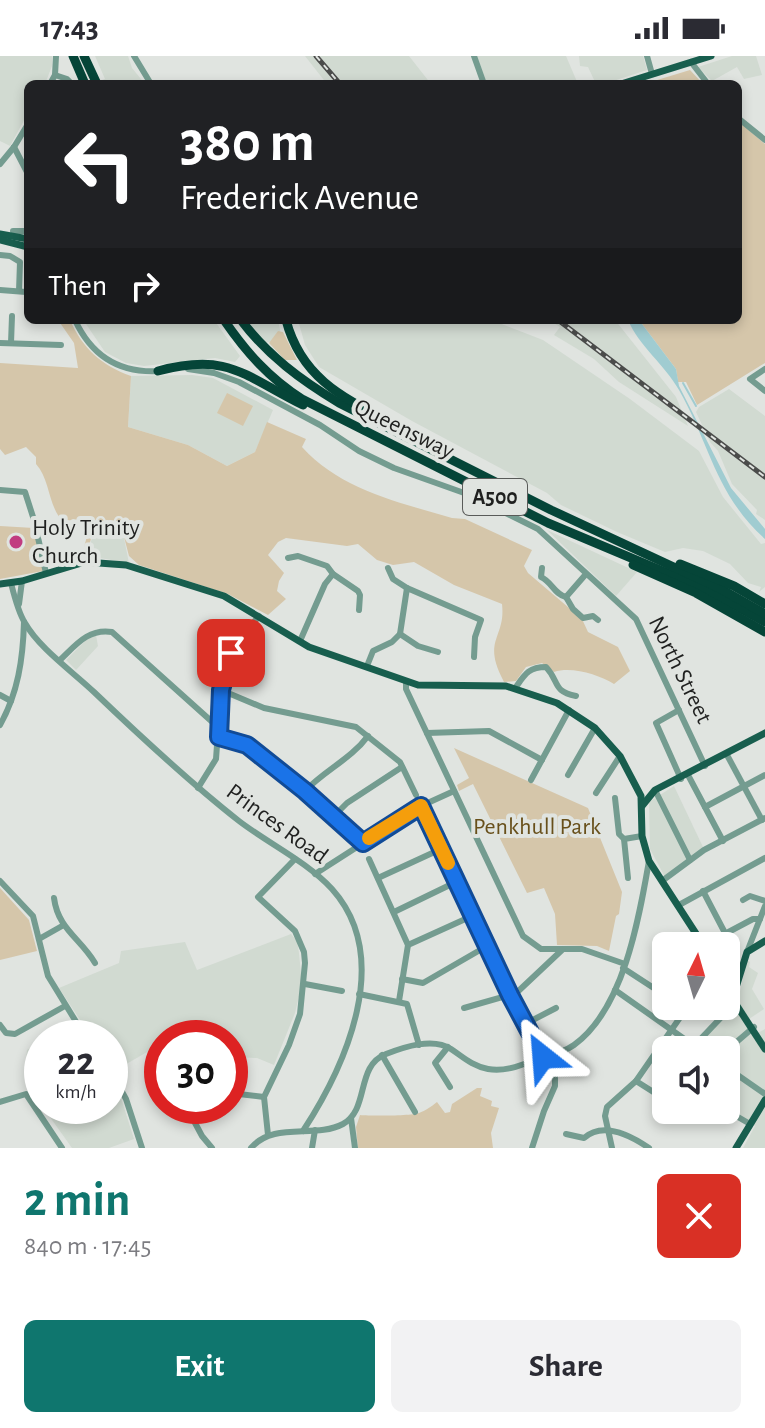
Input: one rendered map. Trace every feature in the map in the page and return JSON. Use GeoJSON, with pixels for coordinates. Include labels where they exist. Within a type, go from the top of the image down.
{"type":"FeatureCollection","features":[{"type":"Feature","properties":{"kind":"highway"},"geometry":{"type":"LineString","coordinates":[[72,56],[83,80]]}},
{"type":"Feature","properties":{"kind":"highway"},"geometry":{"type":"LineString","coordinates":[[85,58],[95,80]]}},
{"type":"Feature","properties":{"kind":"highway","name":"Queensway"},"geometry":{"type":"LineString","coordinates":[[227,324],[268,375],[302,399],[548,523],[705,589],[765,622]]}},
{"type":"Feature","properties":{"kind":"highway","name":"Queensway"},"geometry":{"type":"LineString","coordinates":[[244,324],[270,354],[306,383],[352,410],[551,510],[721,589],[765,614]]}},
{"type":"Feature","properties":{"kind":"highway"},"geometry":{"type":"LineString","coordinates":[[287,324],[297,351],[323,383],[347,400],[412,433],[501,485]]}},
{"type":"Feature","properties":{"kind":"highway"},"geometry":{"type":"LineString","coordinates":[[158,371],[184,365],[210,364],[239,369],[302,405],[379,440]]}},
{"type":"Feature","properties":{"kind":"highway"},"geometry":{"type":"LineString","coordinates":[[551,510],[734,586],[765,604]]}},
{"type":"Feature","properties":{"kind":"highway"},"geometry":{"type":"LineString","coordinates":[[548,523],[579,541],[696,593],[765,632]]}},
{"type":"Feature","properties":{"kind":"main road"},"geometry":{"type":"LineString","coordinates":[[633,80],[711,56]]}},
{"type":"Feature","properties":{"kind":"main road"},"geometry":{"type":"LineString","coordinates":[[0,237],[24,237]]}},
{"type":"Feature","properties":{"kind":"main road"},"geometry":{"type":"LineString","coordinates":[[0,237],[24,246]]}},
{"type":"Feature","properties":{"kind":"main road"},"geometry":{"type":"LineString","coordinates":[[0,584],[22,581],[85,562],[126,565],[224,596],[315,650],[424,687],[516,687],[569,710],[595,728],[620,756],[637,785],[642,806],[642,836],[649,861],[695,932]]}},
{"type":"Feature","properties":{"kind":"main road"},"geometry":{"type":"LineString","coordinates":[[642,806],[655,790],[765,733]]}},
{"type":"Feature","properties":{"kind":"main road"},"geometry":{"type":"LineString","coordinates":[[637,785],[655,790]]}},
{"type":"Feature","properties":{"kind":"main road"},"geometry":{"type":"LineString","coordinates":[[740,972],[747,952],[761,944]]}},
{"type":"Feature","properties":{"kind":"main road"},"geometry":{"type":"LineString","coordinates":[[740,1012],[765,1049]]}},
{"type":"Feature","properties":{"kind":"main road"},"geometry":{"type":"LineString","coordinates":[[739,1146],[765,1097]]}},
{"type":"Feature","properties":{"kind":"street"},"geometry":{"type":"LineString","coordinates":[[52,80],[56,56]]}},
{"type":"Feature","properties":{"kind":"street"},"geometry":{"type":"LineString","coordinates":[[134,56],[149,80]]}},
{"type":"Feature","properties":{"kind":"street"},"geometry":{"type":"LineString","coordinates":[[474,56],[483,80]]}},
{"type":"Feature","properties":{"kind":"street"},"geometry":{"type":"LineString","coordinates":[[647,56],[652,74]]}},
{"type":"Feature","properties":{"kind":"street"},"geometry":{"type":"LineString","coordinates":[[695,59],[706,80]]}},
{"type":"Feature","properties":{"kind":"street"},"geometry":{"type":"LineString","coordinates":[[55,75],[68,80]]}},
{"type":"Feature","properties":{"kind":"street"},"geometry":{"type":"LineString","coordinates":[[742,121],[765,140]]}},
{"type":"Feature","properties":{"kind":"street"},"geometry":{"type":"LineString","coordinates":[[0,164],[24,131]]}},
{"type":"Feature","properties":{"kind":"street"},"geometry":{"type":"LineString","coordinates":[[14,147],[24,166]]}},
{"type":"Feature","properties":{"kind":"street"},"geometry":{"type":"LineString","coordinates":[[13,231],[24,236]]}},
{"type":"Feature","properties":{"kind":"street"},"geometry":{"type":"LineString","coordinates":[[0,255],[22,261],[23,291],[0,290]]}},
{"type":"Feature","properties":{"kind":"street"},"geometry":{"type":"LineString","coordinates":[[11,343],[12,316]]}},
{"type":"Feature","properties":{"kind":"street","name":"North Street"},"geometry":{"type":"LineString","coordinates":[[77,324],[89,345],[112,364],[132,370],[185,369],[214,373],[239,382],[320,425],[359,451],[394,468],[467,494],[538,529],[636,619],[705,766]]}},
{"type":"Feature","properties":{"kind":"street"},"geometry":{"type":"LineString","coordinates":[[0,343],[57,342]]}},
{"type":"Feature","properties":{"kind":"street"},"geometry":{"type":"LineString","coordinates":[[765,369],[750,379],[765,391]]}},
{"type":"Feature","properties":{"kind":"street"},"geometry":{"type":"LineString","coordinates":[[0,490],[25,492],[46,573]]}},
{"type":"Feature","properties":{"kind":"street"},"geometry":{"type":"LineString","coordinates":[[298,556],[299,548]]}},
{"type":"Feature","properties":{"kind":"street"},"geometry":{"type":"LineString","coordinates":[[288,558],[298,556],[322,563],[358,591],[359,610]]}},
{"type":"Feature","properties":{"kind":"street"},"geometry":{"type":"LineString","coordinates":[[388,568],[393,579],[407,588],[481,620],[475,637],[474,657]]}},
{"type":"Feature","properties":{"kind":"street"},"geometry":{"type":"LineString","coordinates":[[542,568],[541,577],[566,597],[573,609],[583,618],[593,616],[598,620]]}},
{"type":"Feature","properties":{"kind":"street"},"geometry":{"type":"LineString","coordinates":[[300,641],[325,584],[333,574]]}},
{"type":"Feature","properties":{"kind":"street"},"geometry":{"type":"LineString","coordinates":[[566,597],[586,574]]}},
{"type":"Feature","properties":{"kind":"street","name":"Princes Road"},"geometry":{"type":"LineString","coordinates":[[19,604],[22,581]]}},
{"type":"Feature","properties":{"kind":"street","name":"Princes Road"},"geometry":{"type":"LineString","coordinates":[[11,583],[24,622],[60,660],[198,788],[315,874],[341,901],[354,927],[361,960],[359,994],[351,1032],[337,1070],[322,1102],[303,1131]]}},
{"type":"Feature","properties":{"kind":"street"},"geometry":{"type":"LineString","coordinates":[[367,666],[373,651],[392,642],[400,634],[407,588]]}},
{"type":"Feature","properties":{"kind":"street"},"geometry":{"type":"LineString","coordinates":[[198,788],[214,764],[219,737],[221,690],[231,653],[248,626],[259,616]]}},
{"type":"Feature","properties":{"kind":"street"},"geometry":{"type":"LineString","coordinates":[[0,725],[21,669],[24,622]]}},
{"type":"Feature","properties":{"kind":"street"},"geometry":{"type":"LineString","coordinates":[[60,660],[90,634],[101,630],[112,632],[219,728]]}},
{"type":"Feature","properties":{"kind":"street"},"geometry":{"type":"LineString","coordinates":[[400,634],[418,646],[438,652]]}},
{"type":"Feature","properties":{"kind":"street"},"geometry":{"type":"LineString","coordinates":[[516,687],[527,671],[546,667],[563,693],[576,696]]}},
{"type":"Feature","properties":{"kind":"street"},"geometry":{"type":"LineString","coordinates":[[406,681],[406,689],[523,936],[541,949],[594,952],[624,966],[652,986]]}},
{"type":"Feature","properties":{"kind":"street"},"geometry":{"type":"LineString","coordinates":[[221,690],[264,708],[356,727],[402,767],[416,795]]}},
{"type":"Feature","properties":{"kind":"street"},"geometry":{"type":"LineString","coordinates":[[0,695],[11,701]]}},
{"type":"Feature","properties":{"kind":"street"},"geometry":{"type":"LineString","coordinates":[[531,780],[569,710]]}},
{"type":"Feature","properties":{"kind":"street"},"geometry":{"type":"LineString","coordinates":[[679,710],[656,723],[723,841]]}},
{"type":"Feature","properties":{"kind":"street"},"geometry":{"type":"LineString","coordinates":[[568,775],[595,728]]}},
{"type":"Feature","properties":{"kind":"street"},"geometry":{"type":"LineString","coordinates":[[427,733],[489,731],[542,760]]}},
{"type":"Feature","properties":{"kind":"street"},"geometry":{"type":"LineString","coordinates":[[305,791],[317,778],[357,750],[368,736]]}},
{"type":"Feature","properties":{"kind":"street"},"geometry":{"type":"LineString","coordinates":[[219,737],[247,745],[363,843]]}},
{"type":"Feature","properties":{"kind":"street"},"geometry":{"type":"LineString","coordinates":[[662,881],[690,860],[763,819],[727,755]]}},
{"type":"Feature","properties":{"kind":"street"},"geometry":{"type":"LineString","coordinates":[[596,793],[620,756]]}},
{"type":"Feature","properties":{"kind":"street"},"geometry":{"type":"LineString","coordinates":[[334,816],[347,803],[402,767]]}},
{"type":"Feature","properties":{"kind":"street"},"geometry":{"type":"LineString","coordinates":[[705,807],[765,775]]}},
{"type":"Feature","properties":{"kind":"street"},"geometry":{"type":"LineString","coordinates":[[655,790],[690,860]]}},
{"type":"Feature","properties":{"kind":"street"},"geometry":{"type":"LineString","coordinates":[[315,874],[421,806],[454,791]]}},
{"type":"Feature","properties":{"kind":"street"},"geometry":{"type":"LineString","coordinates":[[615,798],[628,878]]}},
{"type":"Feature","properties":{"kind":"street"},"geometry":{"type":"LineString","coordinates":[[421,806],[511,997],[555,1072],[555,1086],[532,1148]]}},
{"type":"Feature","properties":{"kind":"street"},"geometry":{"type":"LineString","coordinates":[[624,839],[642,836]]}},
{"type":"Feature","properties":{"kind":"street"},"geometry":{"type":"LineString","coordinates":[[378,878],[441,849]]}},
{"type":"Feature","properties":{"kind":"street"},"geometry":{"type":"LineString","coordinates":[[679,905],[765,858]]}},
{"type":"Feature","properties":{"kind":"street"},"geometry":{"type":"LineString","coordinates":[[268,1135],[264,1097],[300,1014],[305,984],[304,952],[300,939],[286,921],[258,897],[295,859]]}},
{"type":"Feature","properties":{"kind":"street"},"geometry":{"type":"LineString","coordinates":[[369,859],[408,945],[399,1001]]}},
{"type":"Feature","properties":{"kind":"street"},"geometry":{"type":"LineString","coordinates":[[355,1148],[351,1118],[370,1067],[382,1055],[419,1045],[438,1044],[448,1047],[470,1063],[491,1070],[509,1069],[573,1046],[590,1030],[615,990],[624,966],[642,902],[649,861]]}},
{"type":"Feature","properties":{"kind":"street"},"geometry":{"type":"LineString","coordinates":[[0,881],[33,916],[48,976],[74,1020]]}},
{"type":"Feature","properties":{"kind":"street"},"geometry":{"type":"LineString","coordinates":[[394,912],[456,882]]}},
{"type":"Feature","properties":{"kind":"street"},"geometry":{"type":"LineString","coordinates":[[703,891],[724,932]]}},
{"type":"Feature","properties":{"kind":"street"},"geometry":{"type":"LineString","coordinates":[[743,900],[750,896],[765,903],[747,952]]}},
{"type":"Feature","properties":{"kind":"street"},"geometry":{"type":"LineString","coordinates":[[54,898],[54,908],[62,926],[82,943],[95,963]]}},
{"type":"Feature","properties":{"kind":"street"},"geometry":{"type":"LineString","coordinates":[[408,945],[472,916]]}},
{"type":"Feature","properties":{"kind":"street"},"geometry":{"type":"LineString","coordinates":[[727,932],[753,919],[760,919]]}},
{"type":"Feature","properties":{"kind":"street"},"geometry":{"type":"LineString","coordinates":[[39,939],[62,926]]}},
{"type":"Feature","properties":{"kind":"street"},"geometry":{"type":"LineString","coordinates":[[754,935],[754,941],[761,944]]}},
{"type":"Feature","properties":{"kind":"street"},"geometry":{"type":"LineString","coordinates":[[402,979],[423,983],[487,946]]}},
{"type":"Feature","properties":{"kind":"street"},"geometry":{"type":"LineString","coordinates":[[464,1008],[511,997],[562,950]]}},
{"type":"Feature","properties":{"kind":"street"},"geometry":{"type":"LineString","coordinates":[[305,984],[342,991]]}},
{"type":"Feature","properties":{"kind":"street"},"geometry":{"type":"LineString","coordinates":[[615,990],[679,1036]]}},
{"type":"Feature","properties":{"kind":"street"},"geometry":{"type":"LineString","coordinates":[[359,994],[407,1004],[419,1045]]}},
{"type":"Feature","properties":{"kind":"street"},"geometry":{"type":"LineString","coordinates":[[0,1025],[6,1033],[15,1034],[65,1006]]}},
{"type":"Feature","properties":{"kind":"street"},"geometry":{"type":"LineString","coordinates":[[525,1024],[556,1008]]}},
{"type":"Feature","properties":{"kind":"street"},"geometry":{"type":"LineString","coordinates":[[668,1036],[677,1020]]}},
{"type":"Feature","properties":{"kind":"street"},"geometry":{"type":"LineString","coordinates":[[704,1036],[718,1020]]}},
{"type":"Feature","properties":{"kind":"street"},"geometry":{"type":"LineString","coordinates":[[740,1039],[752,1028]]}},
{"type":"Feature","properties":{"kind":"street"},"geometry":{"type":"LineString","coordinates":[[448,1047],[435,1063],[450,1087]]}},
{"type":"Feature","properties":{"kind":"street"},"geometry":{"type":"LineString","coordinates":[[382,1055],[415,1112]]}},
{"type":"Feature","properties":{"kind":"street"},"geometry":{"type":"LineString","coordinates":[[612,1148],[605,1116],[607,1107],[636,1081],[652,1058]]}},
{"type":"Feature","properties":{"kind":"street"},"geometry":{"type":"LineString","coordinates":[[740,1078],[765,1097]]}},
{"type":"Feature","properties":{"kind":"street"},"geometry":{"type":"LineString","coordinates":[[636,1081],[652,1091]]}},
{"type":"Feature","properties":{"kind":"street"},"geometry":{"type":"LineString","coordinates":[[0,1102],[26,1094],[62,1148]]}},
{"type":"Feature","properties":{"kind":"street"},"geometry":{"type":"LineString","coordinates":[[248,1095],[264,1097]]}},
{"type":"Feature","properties":{"kind":"street"},"geometry":{"type":"LineString","coordinates":[[128,1105],[142,1148]]}},
{"type":"Feature","properties":{"kind":"street"},"geometry":{"type":"LineString","coordinates":[[251,1148],[268,1135],[341,1125],[351,1118]]}},
{"type":"Feature","properties":{"kind":"street"},"geometry":{"type":"LineString","coordinates":[[740,1118],[750,1124]]}},
{"type":"Feature","properties":{"kind":"street"},"geometry":{"type":"LineString","coordinates":[[196,1124],[212,1148]]}},
{"type":"Feature","properties":{"kind":"street"},"geometry":{"type":"LineString","coordinates":[[566,1134],[584,1138],[597,1129],[608,1130],[649,1148]]}},
{"type":"Feature","properties":{"kind":"street"},"geometry":{"type":"LineString","coordinates":[[312,1148],[315,1130]]}},
{"type":"Feature","properties":{"kind":"shaded area"},"geometry":{"type":"Polygon","coordinates":[[[0,56],[52,56],[47,80],[24,80],[24,120],[10,146],[0,141],[0,56]]]}},
{"type":"Feature","properties":{"kind":"shaded area"},"geometry":{"type":"Polygon","coordinates":[[[95,56],[128,56],[132,68],[142,80],[102,80],[105,79],[95,56]]]}},
{"type":"Feature","properties":{"kind":"shaded area"},"geometry":{"type":"Polygon","coordinates":[[[305,56],[409,56],[428,80],[324,80],[305,56]]]}},
{"type":"Feature","properties":{"kind":"shaded area"},"geometry":{"type":"Polygon","coordinates":[[[477,56],[566,56],[576,80],[486,80],[477,56]]]}},
{"type":"Feature","properties":{"kind":"shaded area"},"geometry":{"type":"Polygon","coordinates":[[[579,56],[643,56],[647,70],[616,80],[594,80],[588,67],[580,66],[579,56]]]}},
{"type":"Feature","properties":{"kind":"shaded area"},"geometry":{"type":"Polygon","coordinates":[[[732,56],[756,56],[762,75],[744,79],[737,67],[711,80],[698,67],[732,56]]]}},
{"type":"Feature","properties":{"kind":"shaded area"},"geometry":{"type":"Polygon","coordinates":[[[86,324],[217,324],[240,356],[235,362],[215,358],[144,366],[126,363],[105,352],[86,324]]]}},
{"type":"Feature","properties":{"kind":"shaded area"},"geometry":{"type":"Polygon","coordinates":[[[250,324],[279,324],[282,339],[265,343],[250,324]]]}},
{"type":"Feature","properties":{"kind":"shaded area"},"geometry":{"type":"Polygon","coordinates":[[[299,324],[501,324],[543,340],[699,451],[723,497],[761,544],[765,543],[765,587],[759,592],[761,587],[748,583],[730,564],[703,551],[683,548],[665,552],[561,505],[547,493],[319,367],[305,345],[299,324]]]}},
{"type":"Feature","properties":{"kind":"shaded area"},"geometry":{"type":"Polygon","coordinates":[[[555,324],[618,324],[676,397],[688,426],[619,382],[594,359],[554,335],[560,327],[555,324]]]}},
{"type":"Feature","properties":{"kind":"shaded area"},"geometry":{"type":"Polygon","coordinates":[[[192,375],[213,378],[273,410],[255,452],[227,466],[188,445],[128,427],[131,376],[192,375]]]}},
{"type":"Feature","properties":{"kind":"shaded area"},"geometry":{"type":"Polygon","coordinates":[[[729,389],[765,416],[765,520],[756,514],[757,510],[732,484],[696,412],[729,389]]]}},
{"type":"Feature","properties":{"kind":"shaded area"},"geometry":{"type":"Polygon","coordinates":[[[547,530],[637,572],[616,596],[547,530]]]}},
{"type":"Feature","properties":{"kind":"shaded area"},"geometry":{"type":"Polygon","coordinates":[[[93,532],[123,533],[129,563],[88,556],[93,532]]]}},
{"type":"Feature","properties":{"kind":"shaded area"},"geometry":{"type":"Polygon","coordinates":[[[96,635],[98,646],[76,670],[66,660],[86,640],[96,635]]]}},
{"type":"Feature","properties":{"kind":"shaded area"},"geometry":{"type":"Polygon","coordinates":[[[674,786],[703,847],[665,877],[650,849],[649,802],[674,786]]]}},
{"type":"Feature","properties":{"kind":"shaded area"},"geometry":{"type":"Polygon","coordinates":[[[291,934],[297,941],[302,984],[295,1013],[274,1065],[248,1058],[248,1020],[144,1020],[144,1054],[128,1063],[128,1020],[80,1020],[59,988],[119,963],[121,951],[185,942],[197,970],[291,934]]]}},
{"type":"Feature","properties":{"kind":"shaded area"},"geometry":{"type":"Polygon","coordinates":[[[747,960],[749,967],[758,973],[752,989],[764,1009],[749,1019],[758,1033],[765,1029],[765,1148],[743,1148],[755,1126],[740,1117],[740,1036],[705,1036],[720,1020],[740,1020],[740,991],[747,960]]]}},
{"type":"Feature","properties":{"kind":"shaded area"},"geometry":{"type":"Polygon","coordinates":[[[128,1120],[134,1139],[109,1148],[72,1148],[55,1124],[128,1124],[128,1120]]]}},
{"type":"Feature","properties":{"kind":"green space"},"geometry":{"type":"Polygon","coordinates":[[[690,70],[699,80],[657,80],[690,70]]]}},
{"type":"Feature","properties":{"kind":"green space"},"geometry":{"type":"Polygon","coordinates":[[[742,124],[765,144],[765,363],[697,405],[686,382],[678,382],[676,369],[642,324],[742,324],[742,124]]]}},
{"type":"Feature","properties":{"kind":"green space"},"geometry":{"type":"Polygon","coordinates":[[[61,324],[72,324],[94,355],[131,376],[128,427],[188,445],[227,466],[255,452],[267,422],[306,439],[302,447],[317,462],[352,484],[411,506],[465,519],[532,550],[524,566],[528,573],[582,619],[588,632],[618,647],[630,671],[614,684],[585,672],[554,672],[542,663],[526,667],[516,681],[504,682],[497,668],[494,648],[501,625],[502,604],[454,585],[414,562],[393,565],[377,560],[358,544],[347,546],[286,538],[278,542],[268,555],[284,573],[277,591],[286,599],[268,615],[228,594],[139,565],[129,556],[123,533],[93,532],[88,549],[84,547],[91,522],[73,519],[64,523],[55,509],[36,464],[36,457],[26,447],[5,455],[0,449],[0,363],[78,368],[74,343],[61,324]]]}},
{"type":"Feature","properties":{"kind":"green space"},"geometry":{"type":"Polygon","coordinates":[[[278,331],[283,332],[297,360],[285,360],[269,343],[278,331]]]}},
{"type":"Feature","properties":{"kind":"green space"},"geometry":{"type":"Polygon","coordinates":[[[227,393],[253,406],[243,426],[217,413],[227,393]]]}},
{"type":"Feature","properties":{"kind":"green space"},"geometry":{"type":"Polygon","coordinates":[[[0,526],[34,528],[43,571],[0,579],[0,526]]]}},
{"type":"Feature","properties":{"kind":"green space","name":"Penkhull Park"},"geometry":{"type":"Polygon","coordinates":[[[454,748],[588,808],[622,892],[609,951],[597,946],[557,945],[555,914],[544,888],[527,893],[473,784],[459,791],[457,785],[469,778],[454,748]]]}},
{"type":"Feature","properties":{"kind":"green space"},"geometry":{"type":"Polygon","coordinates":[[[0,888],[29,920],[37,951],[0,960],[0,888]]]}},
{"type":"Feature","properties":{"kind":"green space"},"geometry":{"type":"Polygon","coordinates":[[[482,1088],[480,1096],[492,1101],[491,1106],[499,1108],[491,1133],[493,1148],[358,1148],[356,1127],[360,1115],[415,1114],[437,1102],[445,1113],[450,1112],[452,1104],[482,1088]]]}},
{"type":"Feature","properties":{"kind":"water"},"geometry":{"type":"Polygon","coordinates":[[[630,324],[642,324],[676,369],[679,386],[731,488],[765,529],[765,539],[735,504],[679,390],[630,324]]]}},
{"type":"Feature","properties":{"kind":"waterway"},"geometry":{"type":"LineString","coordinates":[[683,383],[696,406]]}},
{"type":"Feature","properties":{"kind":"railway"},"geometry":{"type":"LineString","coordinates":[[316,56],[337,80]]}},
{"type":"Feature","properties":{"kind":"railway"},"geometry":{"type":"LineString","coordinates":[[563,324],[765,477]]}},
{"type":"Feature","properties":{"kind":"slow traffic"},"geometry":{"type":"LineString","coordinates":[[369,838],[421,806],[448,863]]}},
{"type":"Feature","properties":{"kind":"place","name":"Holy Trinity Church"},"geometry":{"type":"Point","coordinates":[16,542]}},
{"type":"Feature","properties":{"kind":"route"},"geometry":{"type":"LineString","coordinates":[[231,653],[221,690],[219,737],[247,745],[363,843],[421,806],[510,995],[543,1057]]}}]}
